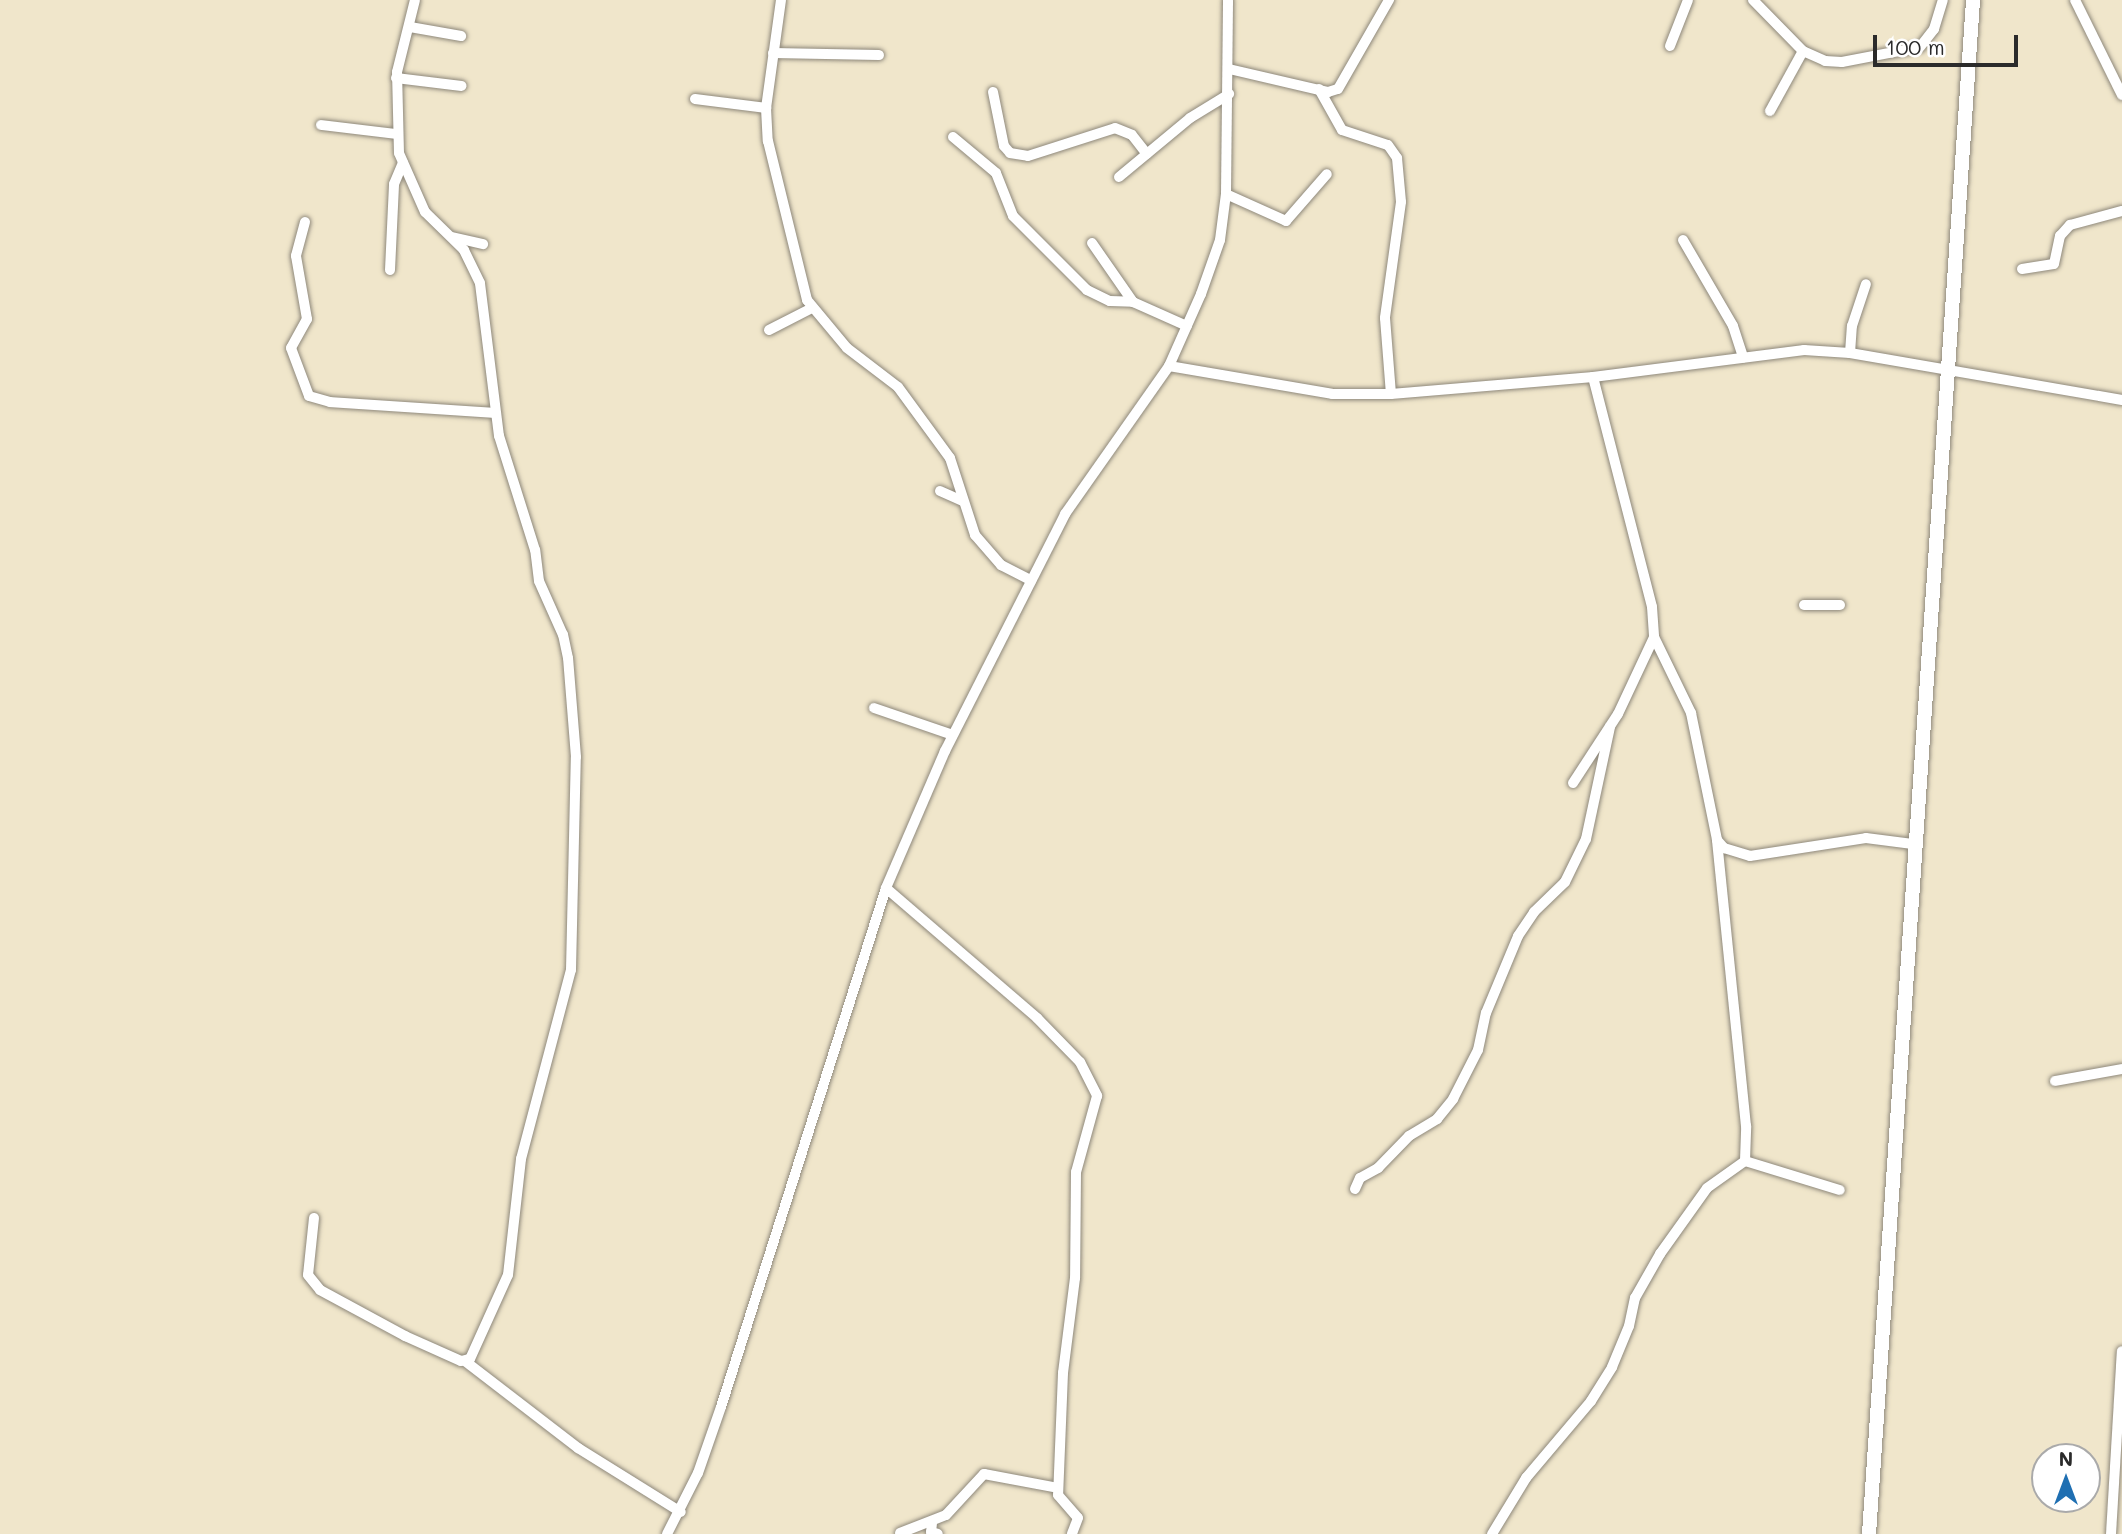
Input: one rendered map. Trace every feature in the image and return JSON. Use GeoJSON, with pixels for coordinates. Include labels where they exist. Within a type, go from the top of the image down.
{"type":"FeatureCollection","features":[{"type":"Feature","properties":{"kind":"main road"},"geometry":{"type":"LineString","coordinates":[[1869,1534],[1944,371],[1973,0]]}},
{"type":"Feature","properties":{"kind":"street"},"geometry":{"type":"LineString","coordinates":[[415,0],[396,78],[396,134],[403,163],[425,212],[445,235],[464,250],[480,283],[495,413],[507,466],[535,550],[539,580],[563,635],[568,659],[576,757],[569,986],[521,1159],[508,1275],[474,1354],[465,1360]]}},
{"type":"Feature","properties":{"kind":"street"},"geometry":{"type":"LineString","coordinates":[[781,0],[766,108],[773,169],[812,308],[847,348],[898,387],[950,458],[975,535],[1001,565],[1031,580]]}},
{"type":"Feature","properties":{"kind":"street"},"geometry":{"type":"LineString","coordinates":[[667,1534],[681,1512],[721,1408],[886,888],[953,735],[1065,514],[1169,366],[1220,240],[1226,194],[1228,0]]}},
{"type":"Feature","properties":{"kind":"street"},"geometry":{"type":"LineString","coordinates":[[1229,69],[1319,89],[1338,89],[1389,0]]}},
{"type":"Feature","properties":{"kind":"street"},"geometry":{"type":"LineString","coordinates":[[1670,46],[1688,0]]}},
{"type":"Feature","properties":{"kind":"street"},"geometry":{"type":"LineString","coordinates":[[1753,0],[1803,51],[1825,61],[1842,62],[1920,47],[1934,29],[1943,0]]}},
{"type":"Feature","properties":{"kind":"street"},"geometry":{"type":"LineString","coordinates":[[2075,0],[2122,94]]}},
{"type":"Feature","properties":{"kind":"street"},"geometry":{"type":"LineString","coordinates":[[410,27],[461,36]]}},
{"type":"Feature","properties":{"kind":"street"},"geometry":{"type":"LineString","coordinates":[[1770,111],[1803,51]]}},
{"type":"Feature","properties":{"kind":"street"},"geometry":{"type":"LineString","coordinates":[[773,53],[879,55]]}},
{"type":"Feature","properties":{"kind":"street"},"geometry":{"type":"LineString","coordinates":[[396,78],[462,86]]}},
{"type":"Feature","properties":{"kind":"street"},"geometry":{"type":"LineString","coordinates":[[1319,89],[1342,130],[1388,145],[1397,158],[1401,202],[1385,318],[1391,394]]}},
{"type":"Feature","properties":{"kind":"street"},"geometry":{"type":"LineString","coordinates":[[993,92],[1004,146],[1010,153],[1028,156],[1115,128],[1132,135],[1147,153]]}},
{"type":"Feature","properties":{"kind":"street"},"geometry":{"type":"LineString","coordinates":[[1119,177],[1147,153],[1229,94]]}},
{"type":"Feature","properties":{"kind":"street"},"geometry":{"type":"LineString","coordinates":[[695,99],[766,108]]}},
{"type":"Feature","properties":{"kind":"street"},"geometry":{"type":"LineString","coordinates":[[321,125],[396,134]]}},
{"type":"Feature","properties":{"kind":"street"},"geometry":{"type":"LineString","coordinates":[[953,136],[996,173],[1013,216],[1074,279],[1100,298],[1133,302],[1187,326]]}},
{"type":"Feature","properties":{"kind":"street"},"geometry":{"type":"LineString","coordinates":[[390,270],[394,184],[403,163]]}},
{"type":"Feature","properties":{"kind":"street"},"geometry":{"type":"LineString","coordinates":[[1226,194],[1286,220],[1327,174]]}},
{"type":"Feature","properties":{"kind":"street"},"geometry":{"type":"LineString","coordinates":[[2022,269],[2054,264],[2060,236],[2070,225],[2122,211]]}},
{"type":"Feature","properties":{"kind":"street"},"geometry":{"type":"LineString","coordinates":[[305,222],[296,256],[307,319],[291,348],[309,396],[330,402],[495,413]]}},
{"type":"Feature","properties":{"kind":"street"},"geometry":{"type":"LineString","coordinates":[[445,235],[483,244]]}},
{"type":"Feature","properties":{"kind":"street"},"geometry":{"type":"LineString","coordinates":[[1683,240],[1733,326],[1743,357]]}},
{"type":"Feature","properties":{"kind":"street"},"geometry":{"type":"LineString","coordinates":[[1092,243],[1133,302]]}},
{"type":"Feature","properties":{"kind":"street"},"geometry":{"type":"LineString","coordinates":[[1850,353],[1852,326],[1866,284]]}},
{"type":"Feature","properties":{"kind":"street"},"geometry":{"type":"LineString","coordinates":[[769,330],[812,308]]}},
{"type":"Feature","properties":{"kind":"street"},"geometry":{"type":"LineString","coordinates":[[1169,366],[1332,394],[1391,394],[1593,377],[1804,350],[1850,353],[2122,400]]}},
{"type":"Feature","properties":{"kind":"street"},"geometry":{"type":"LineString","coordinates":[[1573,783],[1610,727],[1639,675],[1654,637],[1653,607],[1593,377]]}},
{"type":"Feature","properties":{"kind":"street"},"geometry":{"type":"LineString","coordinates":[[940,491],[962,501]]}},
{"type":"Feature","properties":{"kind":"street"},"geometry":{"type":"LineString","coordinates":[[1804,605],[1840,605]]}},
{"type":"Feature","properties":{"kind":"street"},"geometry":{"type":"LineString","coordinates":[[1654,637],[1692,713],[1720,846],[1746,1126],[1745,1161]]}},
{"type":"Feature","properties":{"kind":"street"},"geometry":{"type":"LineString","coordinates":[[874,708],[953,735]]}},
{"type":"Feature","properties":{"kind":"street"},"geometry":{"type":"LineString","coordinates":[[1355,1189],[1360,1178],[1378,1168],[1409,1136],[1437,1119],[1453,1099],[1478,1050],[1486,1013],[1518,936],[1534,912],[1565,882],[1586,839],[1610,727]]}},
{"type":"Feature","properties":{"kind":"street"},"geometry":{"type":"LineString","coordinates":[[1720,846],[1750,856],[1866,838],[1913,844]]}},
{"type":"Feature","properties":{"kind":"street"},"geometry":{"type":"LineString","coordinates":[[886,888],[1054,1035],[1080,1062],[1097,1096],[1076,1172],[1075,1278],[1062,1373],[1058,1488],[1063,1502],[1078,1518],[1072,1534]]}},
{"type":"Feature","properties":{"kind":"street"},"geometry":{"type":"LineString","coordinates":[[2055,1082],[2122,1069]]}},
{"type":"Feature","properties":{"kind":"street"},"geometry":{"type":"LineString","coordinates":[[1745,1161],[1840,1190]]}},
{"type":"Feature","properties":{"kind":"street"},"geometry":{"type":"LineString","coordinates":[[1492,1534],[1525,1478],[1591,1401],[1612,1367],[1629,1326],[1635,1298],[1660,1254],[1707,1188],[1745,1161]]}},
{"type":"Feature","properties":{"kind":"street"},"geometry":{"type":"LineString","coordinates":[[314,1218],[308,1275],[313,1283],[405,1336],[465,1360],[578,1448],[681,1512]]}},
{"type":"Feature","properties":{"kind":"street"},"geometry":{"type":"LineString","coordinates":[[2111,1534],[2122,1351]]}},
{"type":"Feature","properties":{"kind":"street"},"geometry":{"type":"LineString","coordinates":[[900,1532],[932,1523],[956,1505],[972,1482],[984,1474],[1058,1488]]}},
{"type":"Feature","properties":{"kind":"street"},"geometry":{"type":"LineString","coordinates":[[932,1523],[931,1532],[938,1534]]}}]}
